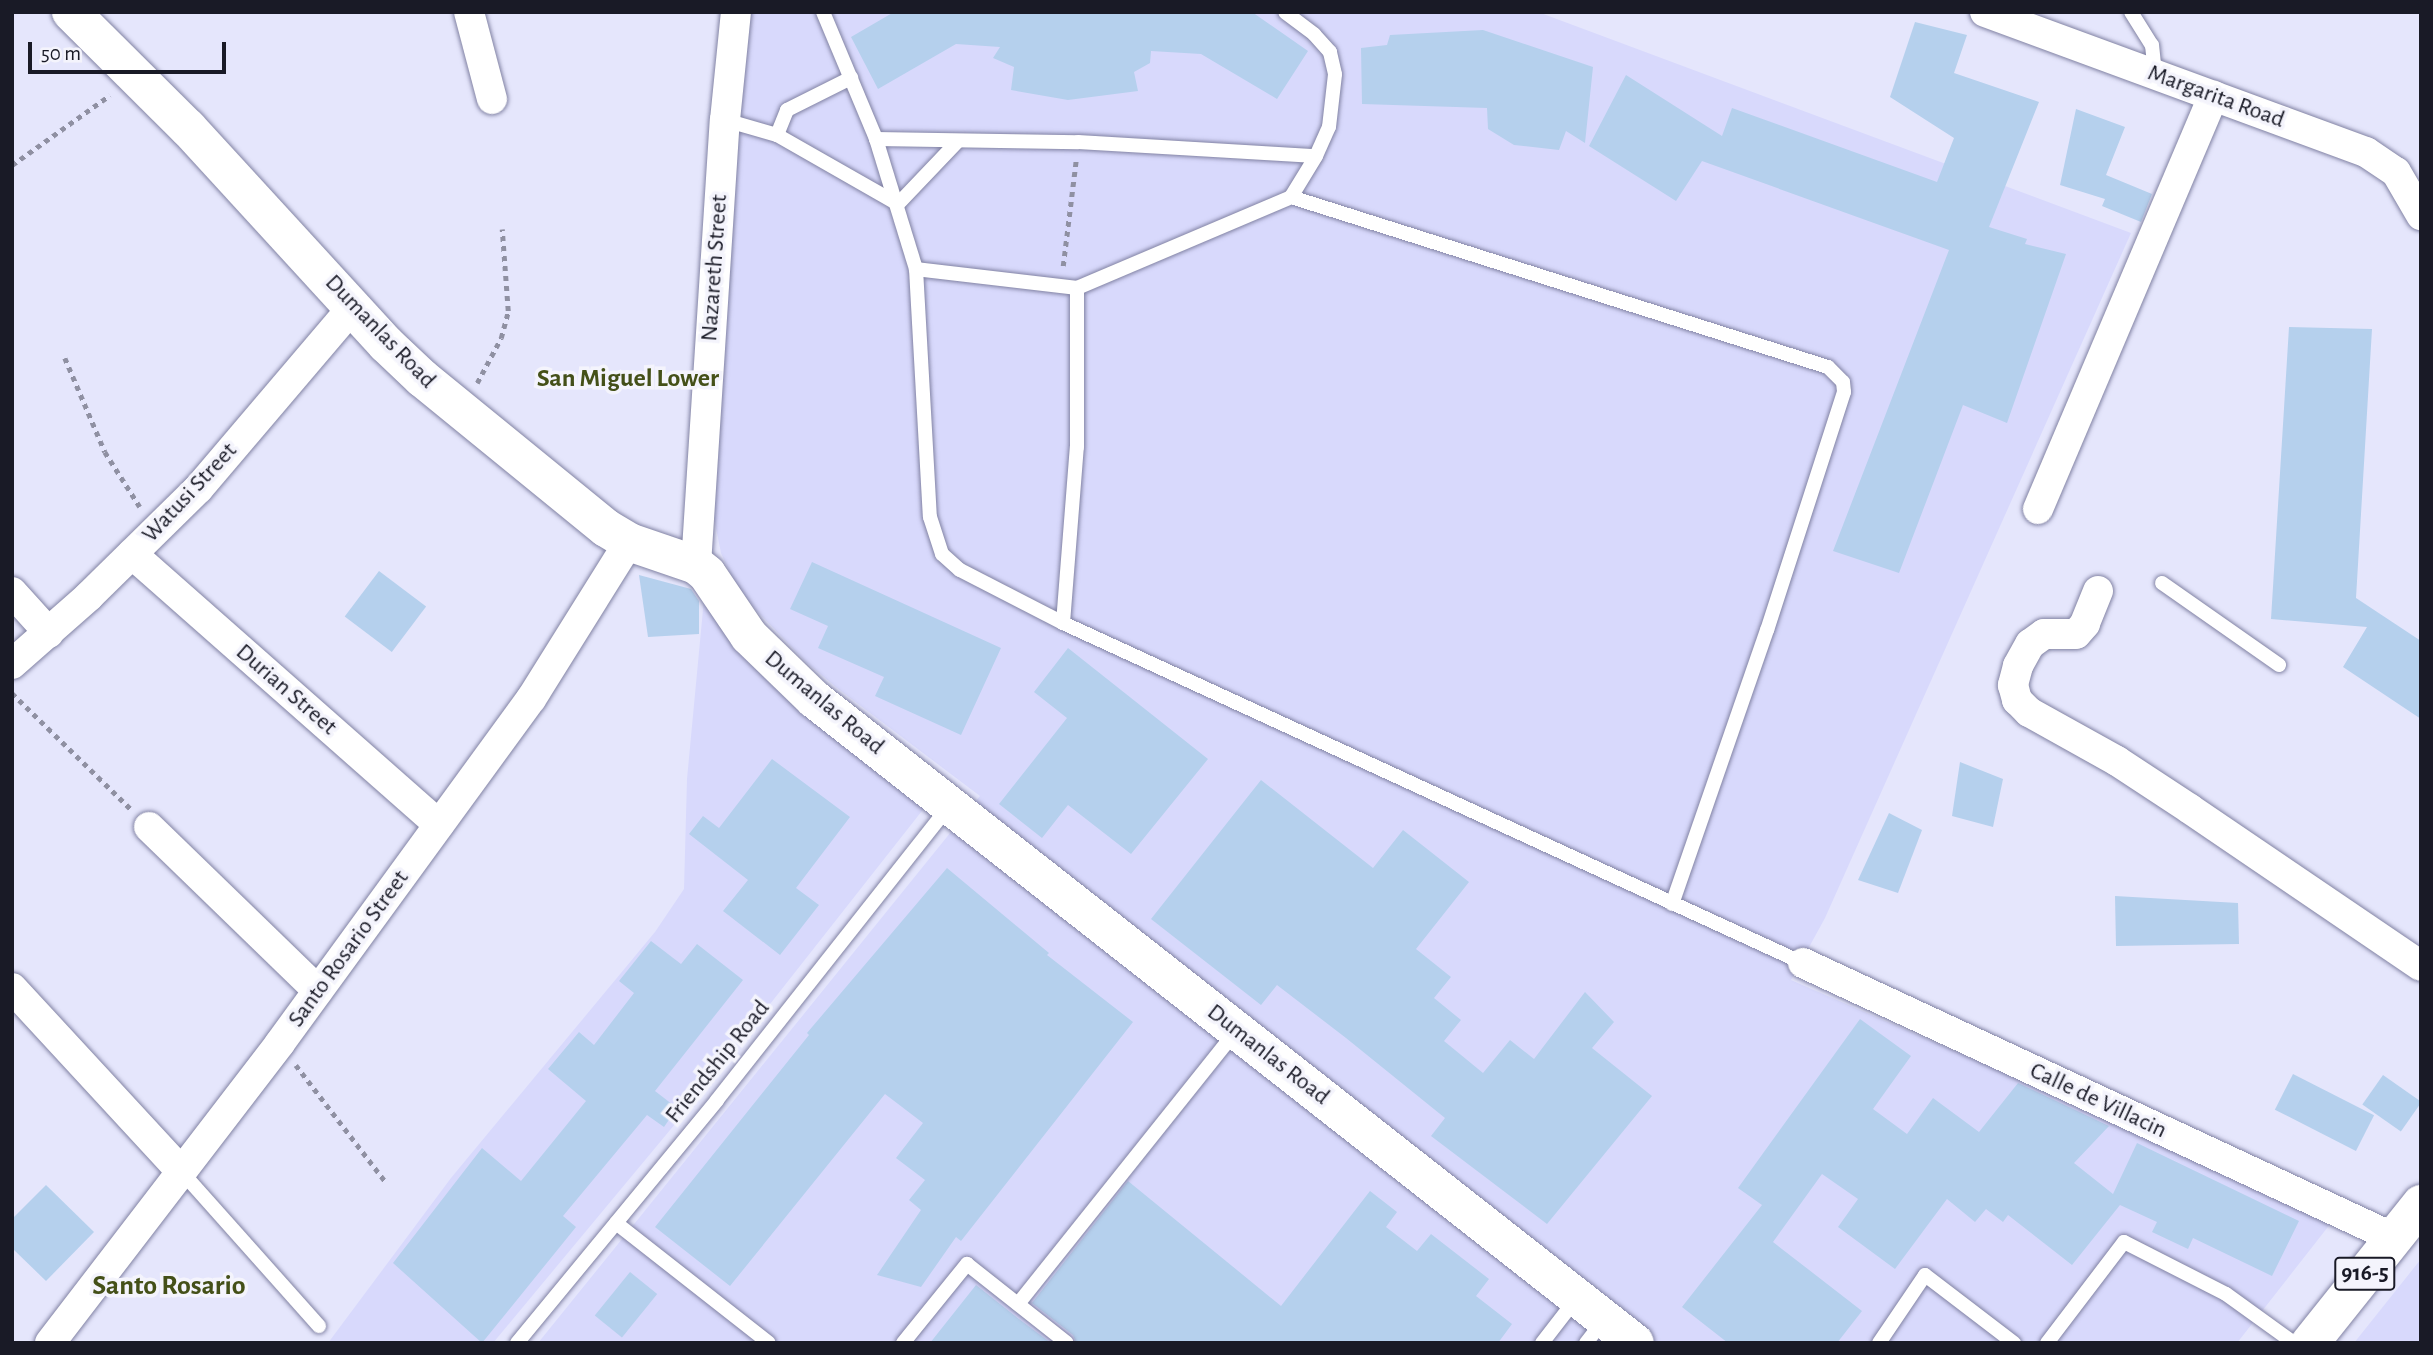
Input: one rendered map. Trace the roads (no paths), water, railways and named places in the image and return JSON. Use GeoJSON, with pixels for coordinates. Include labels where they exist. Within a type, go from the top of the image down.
{"type":"FeatureCollection","features":[{"type":"Feature","properties":{"kind":"main road","name":"Dumanlas Road"},"geometry":{"type":"LineString","coordinates":[[71,12],[136,75],[386,344],[460,410],[560,492],[629,542],[696,565],[708,574],[730,610],[771,661],[814,699],[1236,1030],[1589,1320],[1636,1343]]}},
{"type":"Feature","properties":{"kind":"main road","name":"916-5"},"geometry":{"type":"LineString","coordinates":[[2310,1343],[2421,1204]]}},
{"type":"Feature","properties":{"kind":"street"},"geometry":{"type":"LineString","coordinates":[[469,12],[492,99]]}},
{"type":"Feature","properties":{"kind":"street","name":"Nazareth Street"},"geometry":{"type":"LineString","coordinates":[[696,565],[725,120],[736,12]]}},
{"type":"Feature","properties":{"kind":"street","name":"Margarita Road"},"geometry":{"type":"LineString","coordinates":[[1985,12],[2039,22],[2155,75],[2366,152],[2396,172],[2421,215]]}},
{"type":"Feature","properties":{"kind":"street"},"geometry":{"type":"LineString","coordinates":[[2038,509],[2213,96]]}},
{"type":"Feature","properties":{"kind":"street","name":"Watusi Street"},"geometry":{"type":"LineString","coordinates":[[12,664],[49,633],[198,489],[353,307]]}},
{"type":"Feature","properties":{"kind":"street","name":"Santo Rosario Street"},"geometry":{"type":"LineString","coordinates":[[50,1343],[280,1043],[531,699],[629,542]]}},
{"type":"Feature","properties":{"kind":"street","name":"Durian Street"},"geometry":{"type":"LineString","coordinates":[[132,554],[439,825]]}},
{"type":"Feature","properties":{"kind":"street"},"geometry":{"type":"LineString","coordinates":[[2098,591],[2085,624],[2076,634],[2045,634],[2030,644],[2018,666],[2013,685],[2017,700],[2029,712],[2117,761],[2180,802],[2421,966]]}},
{"type":"Feature","properties":{"kind":"street"},"geometry":{"type":"LineString","coordinates":[[12,592],[49,633]]}},
{"type":"Feature","properties":{"kind":"street"},"geometry":{"type":"LineString","coordinates":[[149,827],[318,991]]}},
{"type":"Feature","properties":{"kind":"street","name":"Calle de Villacin"},"geometry":{"type":"LineString","coordinates":[[1803,963],[2393,1238]]}},
{"type":"Feature","properties":{"kind":"street"},"geometry":{"type":"LineString","coordinates":[[12,988],[180,1170]]}},
{"type":"Feature","properties":{"kind":"lane"},"geometry":{"type":"LineString","coordinates":[[823,12],[876,139],[916,269],[930,517],[942,554],[960,570],[1063,623],[1803,963]]}},
{"type":"Feature","properties":{"kind":"lane"},"geometry":{"type":"LineString","coordinates":[[916,269],[1077,288],[1291,197],[1316,156],[1329,127],[1335,74],[1329,52],[1314,34],[1285,12]]}},
{"type":"Feature","properties":{"kind":"lane"},"geometry":{"type":"LineString","coordinates":[[2131,12],[2152,45],[2155,75]]}},
{"type":"Feature","properties":{"kind":"lane"},"geometry":{"type":"LineString","coordinates":[[777,135],[787,110],[851,78]]}},
{"type":"Feature","properties":{"kind":"lane"},"geometry":{"type":"LineString","coordinates":[[725,120],[777,135],[898,204]]}},
{"type":"Feature","properties":{"kind":"lane"},"geometry":{"type":"LineString","coordinates":[[876,139],[1078,142],[1316,156]]}},
{"type":"Feature","properties":{"kind":"lane"},"geometry":{"type":"LineString","coordinates":[[898,204],[957,142]]}},
{"type":"Feature","properties":{"kind":"lane"},"geometry":{"type":"LineString","coordinates":[[1291,197],[1828,367],[1843,382],[1844,392],[1771,617],[1672,904]]}},
{"type":"Feature","properties":{"kind":"lane"},"geometry":{"type":"LineString","coordinates":[[1063,623],[1077,447],[1077,288]]}},
{"type":"Feature","properties":{"kind":"lane"},"geometry":{"type":"LineString","coordinates":[[2162,583],[2279,665]]}},
{"type":"Feature","properties":{"kind":"lane","name":"Friendship Road"},"geometry":{"type":"LineString","coordinates":[[517,1343],[949,806]]}},
{"type":"Feature","properties":{"kind":"lane"},"geometry":{"type":"LineString","coordinates":[[1018,1304],[1236,1030]]}},
{"type":"Feature","properties":{"kind":"lane"},"geometry":{"type":"LineString","coordinates":[[180,1170],[319,1326]]}},
{"type":"Feature","properties":{"kind":"lane"},"geometry":{"type":"LineString","coordinates":[[616,1223],[769,1343]]}},
{"type":"Feature","properties":{"kind":"lane"},"geometry":{"type":"LineString","coordinates":[[2047,1343],[2124,1242],[2226,1294],[2294,1343]]}},
{"type":"Feature","properties":{"kind":"lane"},"geometry":{"type":"LineString","coordinates":[[903,1343],[967,1264],[1067,1343]]}},
{"type":"Feature","properties":{"kind":"lane"},"geometry":{"type":"LineString","coordinates":[[1879,1343],[1925,1275],[2014,1343]]}},
{"type":"Feature","properties":{"kind":"lane"},"geometry":{"type":"LineString","coordinates":[[1542,1343],[1589,1320]]}},
{"type":"Feature","properties":{"kind":"district","name":"San Miguel Lower"},"geometry":{"type":"Point","coordinates":[628,379]}},
{"type":"Feature","properties":{"kind":"district","name":"Santo Rosario"},"geometry":{"type":"Point","coordinates":[169,1286]}}]}
